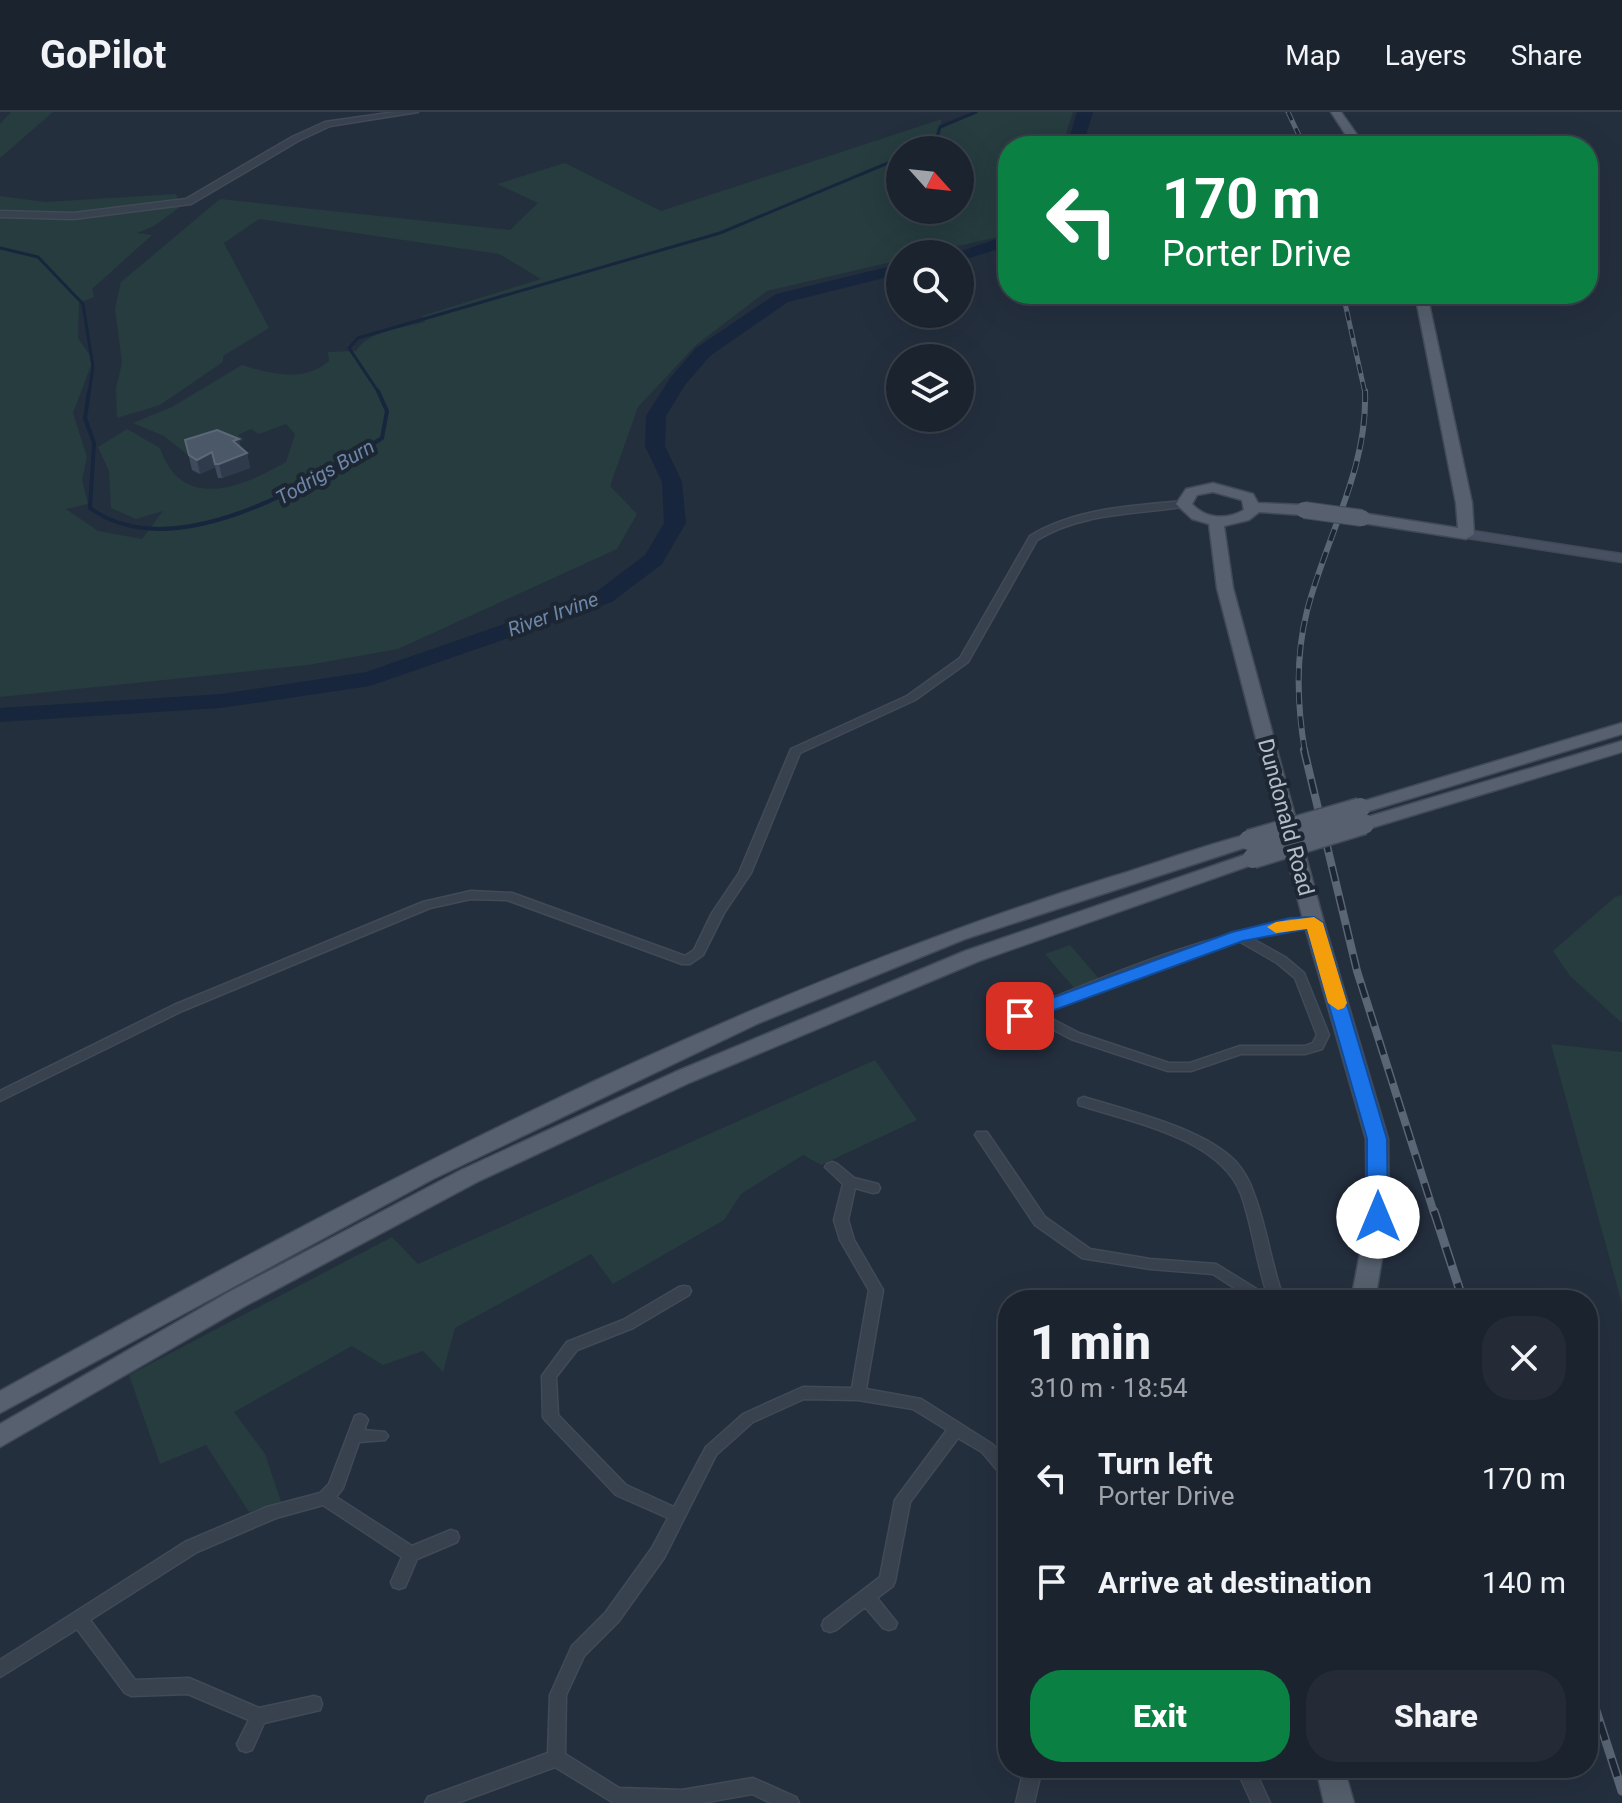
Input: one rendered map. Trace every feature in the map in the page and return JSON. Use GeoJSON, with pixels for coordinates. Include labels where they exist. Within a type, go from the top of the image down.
{"type":"FeatureCollection","features":[{"type":"Feature","properties":{"kind":"main road"},"geometry":{"type":"LineString","coordinates":[[1336,112],[1352,136]]}},
{"type":"Feature","properties":{"kind":"main road"},"geometry":{"type":"LineString","coordinates":[[1423,304],[1464,503],[1466,534]]}},
{"type":"Feature","properties":{"kind":"main road"},"geometry":{"type":"LineString","coordinates":[[1213,487],[1237,491],[1248,497],[1253,507],[1243,518],[1216,521],[1195,515],[1184,504],[1191,492],[1213,487]]}},
{"type":"Feature","properties":{"kind":"main road"},"geometry":{"type":"LineString","coordinates":[[1253,507],[1362,518],[1622,558]]}},
{"type":"Feature","properties":{"kind":"main road","name":"Dundonald Road"},"geometry":{"type":"LineString","coordinates":[[1216,521],[1225,588],[1314,923],[1377,1139],[1378,1217],[1365,1290]]}},
{"type":"Feature","properties":{"kind":"main road"},"geometry":{"type":"LineString","coordinates":[[1362,816],[1622,728]]}},
{"type":"Feature","properties":{"kind":"main road"},"geometry":{"type":"LineString","coordinates":[[0,1403],[222,1278],[462,1152],[863,971],[951,937],[1362,816],[1622,746]]}},
{"type":"Feature","properties":{"kind":"main road"},"geometry":{"type":"LineString","coordinates":[[0,1437],[237,1299],[469,1176],[654,1091],[972,956],[1251,849]]}},
{"type":"Feature","properties":{"kind":"main road"},"geometry":{"type":"LineString","coordinates":[[1333,1778],[1339,1803]]}},
{"type":"Feature","properties":{"kind":"street"},"geometry":{"type":"LineString","coordinates":[[0,214],[73,216],[188,202],[295,139],[328,124],[414,112]]}},
{"type":"Feature","properties":{"kind":"street"},"geometry":{"type":"LineString","coordinates":[[0,1096],[178,1008],[427,905],[471,895],[508,896],[686,961],[699,952],[718,913],[745,873],[795,751],[911,698],[964,660],[1033,538],[1045,529],[1123,510],[1184,504]]}},
{"type":"Feature","properties":{"kind":"street"},"geometry":{"type":"LineString","coordinates":[[1002,1023],[1239,936],[1290,924],[1314,923]]}},
{"type":"Feature","properties":{"kind":"street"},"geometry":{"type":"LineString","coordinates":[[1039,1009],[1050,1023],[1075,1036],[1168,1067],[1191,1067],[1240,1050],[1305,1050],[1318,1046],[1323,1035],[1300,976],[1281,960],[1239,936]]}},
{"type":"Feature","properties":{"kind":"street"},"geometry":{"type":"LineString","coordinates":[[1084,1102],[1204,1144],[1224,1157],[1241,1181],[1272,1290]]}},
{"type":"Feature","properties":{"kind":"street"},"geometry":{"type":"LineString","coordinates":[[982,1135],[1040,1221],[1087,1254],[1150,1264],[1216,1269],[1249,1290]]}},
{"type":"Feature","properties":{"kind":"street"},"geometry":{"type":"LineString","coordinates":[[832,1167],[850,1182],[873,1188]]}},
{"type":"Feature","properties":{"kind":"street"},"geometry":{"type":"LineString","coordinates":[[850,1182],[841,1220],[847,1240],[876,1290],[858,1394]]}},
{"type":"Feature","properties":{"kind":"street"},"geometry":{"type":"LineString","coordinates":[[677,1515],[621,1490],[551,1417],[549,1376],[572,1346],[628,1324],[684,1291]]}},
{"type":"Feature","properties":{"kind":"street"},"geometry":{"type":"LineString","coordinates":[[556,1758],[558,1695],[578,1651],[612,1617],[658,1553],[711,1451],[748,1418],[803,1393],[858,1394],[916,1403],[987,1448],[998,1461]]}},
{"type":"Feature","properties":{"kind":"street"},"geometry":{"type":"LineString","coordinates":[[0,1669],[191,1547],[273,1512],[325,1498],[335,1488],[357,1428],[380,1436]]}},
{"type":"Feature","properties":{"kind":"street"},"geometry":{"type":"LineString","coordinates":[[830,1625],[887,1581],[903,1500],[956,1429]]}},
{"type":"Feature","properties":{"kind":"street"},"geometry":{"type":"LineString","coordinates":[[325,1498],[411,1554]]}},
{"type":"Feature","properties":{"kind":"street"},"geometry":{"type":"LineString","coordinates":[[399,1582],[411,1554],[451,1537]]}},
{"type":"Feature","properties":{"kind":"street"},"geometry":{"type":"LineString","coordinates":[[866,1597],[889,1623]]}},
{"type":"Feature","properties":{"kind":"street"},"geometry":{"type":"LineString","coordinates":[[79,1618],[131,1688],[189,1686],[259,1716],[314,1704]]}},
{"type":"Feature","properties":{"kind":"street"},"geometry":{"type":"LineString","coordinates":[[246,1744],[259,1716]]}},
{"type":"Feature","properties":{"kind":"street"},"geometry":{"type":"LineString","coordinates":[[434,1803],[556,1758]]}},
{"type":"Feature","properties":{"kind":"street"},"geometry":{"type":"LineString","coordinates":[[556,1758],[617,1796],[682,1798],[753,1786],[790,1803]]}},
{"type":"Feature","properties":{"kind":"street"},"geometry":{"type":"LineString","coordinates":[[1025,1803],[1031,1778]]}},
{"type":"Feature","properties":{"kind":"street"},"geometry":{"type":"LineString","coordinates":[[1250,1778],[1261,1803]]}},
{"type":"Feature","properties":{"kind":"green space"},"geometry":{"type":"Polygon","coordinates":[[[11,112],[53,112],[0,158],[0,124],[11,112]]]}},
{"type":"Feature","properties":{"kind":"green space"},"geometry":{"type":"Polygon","coordinates":[[[976,112],[1073,112],[1065,136],[998,136],[998,237],[974,242],[974,240],[886,240],[886,263],[767,291],[696,345],[638,407],[610,486],[637,514],[617,549],[398,649],[308,665],[0,697],[0,196],[45,202],[176,194],[180,207],[154,226],[137,233],[152,235],[92,289],[94,297],[79,303],[78,338],[93,360],[73,413],[87,457],[82,480],[88,504],[66,509],[98,531],[142,539],[163,511],[136,519],[111,508],[109,471],[98,447],[127,429],[160,448],[170,468],[183,481],[214,489],[250,480],[286,462],[295,434],[286,424],[259,434],[251,429],[238,435],[244,440],[229,446],[216,444],[188,455],[164,436],[133,423],[172,407],[242,365],[287,375],[309,372],[329,361],[328,352],[356,351],[378,334],[425,322],[422,316],[541,279],[499,254],[259,219],[224,243],[269,328],[223,356],[223,362],[160,405],[117,418],[116,388],[122,363],[115,309],[121,282],[220,199],[510,230],[538,203],[497,184],[565,163],[661,211],[886,137],[886,224],[974,224],[974,136],[890,136],[942,119],[940,127],[976,112]]]}},
{"type":"Feature","properties":{"kind":"green space"},"geometry":{"type":"Polygon","coordinates":[[[1622,895],[1622,1023],[1570,976],[1553,951],[1615,897],[1622,895]]]}},
{"type":"Feature","properties":{"kind":"green space"},"geometry":{"type":"Polygon","coordinates":[[[1070,945],[1100,980],[1075,989],[1045,954],[1070,945]]]}},
{"type":"Feature","properties":{"kind":"green space"},"geometry":{"type":"Polygon","coordinates":[[[1551,1044],[1622,1052],[1622,1304],[1551,1044]]]}},
{"type":"Feature","properties":{"kind":"green space"},"geometry":{"type":"Polygon","coordinates":[[[875,1060],[917,1120],[821,1165],[803,1155],[741,1194],[724,1220],[613,1284],[591,1254],[455,1328],[443,1372],[423,1351],[383,1365],[352,1346],[234,1412],[265,1454],[281,1502],[249,1512],[206,1445],[160,1464],[129,1375],[392,1237],[418,1264],[875,1060]]]}},
{"type":"Feature","properties":{"kind":"building"},"geometry":{"type":"Polygon","coordinates":[[[217,430],[239,439],[233,441],[247,453],[219,464],[215,464],[212,452],[197,460],[189,455],[185,440],[217,430]]]}},
{"type":"Feature","properties":{"kind":"waterway","name":"Todrigs Burn"},"geometry":{"type":"LineString","coordinates":[[937,136],[940,127],[976,112]]}},
{"type":"Feature","properties":{"kind":"waterway","name":"River Irvine"},"geometry":{"type":"LineString","coordinates":[[1078,136],[1085,112]]}},
{"type":"Feature","properties":{"kind":"waterway","name":"Todrigs Burn"},"geometry":{"type":"LineString","coordinates":[[379,393],[349,348],[358,338],[720,233],[886,164]]}},
{"type":"Feature","properties":{"kind":"waterway","name":"River Irvine"},"geometry":{"type":"LineString","coordinates":[[974,251],[998,243]]}},
{"type":"Feature","properties":{"kind":"waterway","name":"Todrigs Burn"},"geometry":{"type":"LineString","coordinates":[[0,248],[38,257],[83,304],[93,367],[89,393]]}},
{"type":"Feature","properties":{"kind":"waterway","name":"River Irvine"},"geometry":{"type":"LineString","coordinates":[[0,715],[221,701],[370,679],[604,597],[654,559],[675,523],[672,482],[655,446],[656,416],[677,382],[703,352],[782,298],[886,272]]}},
{"type":"Feature","properties":{"kind":"waterway","name":"Todrigs Burn"},"geometry":{"type":"LineString","coordinates":[[89,391],[85,418],[94,443],[90,508],[123,524],[160,529],[200,524],[240,513],[280,496],[352,457],[382,438],[387,411],[379,393]]}},
{"type":"Feature","properties":{"kind":"railway"},"geometry":{"type":"LineString","coordinates":[[1288,112],[1299,136]]}},
{"type":"Feature","properties":{"kind":"railway"},"geometry":{"type":"LineString","coordinates":[[1345,304],[1365,393]]}},
{"type":"Feature","properties":{"kind":"railway"},"geometry":{"type":"LineString","coordinates":[[1305,752],[1298,682],[1300,646],[1315,584],[1360,448],[1365,393]]}},
{"type":"Feature","properties":{"kind":"railway"},"geometry":{"type":"LineString","coordinates":[[1304,750],[1357,971],[1434,1213]]}},
{"type":"Feature","properties":{"kind":"railway"},"geometry":{"type":"LineString","coordinates":[[1434,1211],[1460,1290]]}},
{"type":"Feature","properties":{"kind":"railway"},"geometry":{"type":"LineString","coordinates":[[1598,1717],[1622,1791]]}},
{"type":"Feature","properties":{"kind":"slow traffic"},"geometry":{"type":"LineString","coordinates":[[1276,927],[1314,923],[1338,1003]]}},
{"type":"Feature","properties":{"kind":"route"},"geometry":{"type":"LineString","coordinates":[[1020,1016],[1239,936],[1290,924],[1314,923],[1377,1139],[1378,1217]]}}]}
